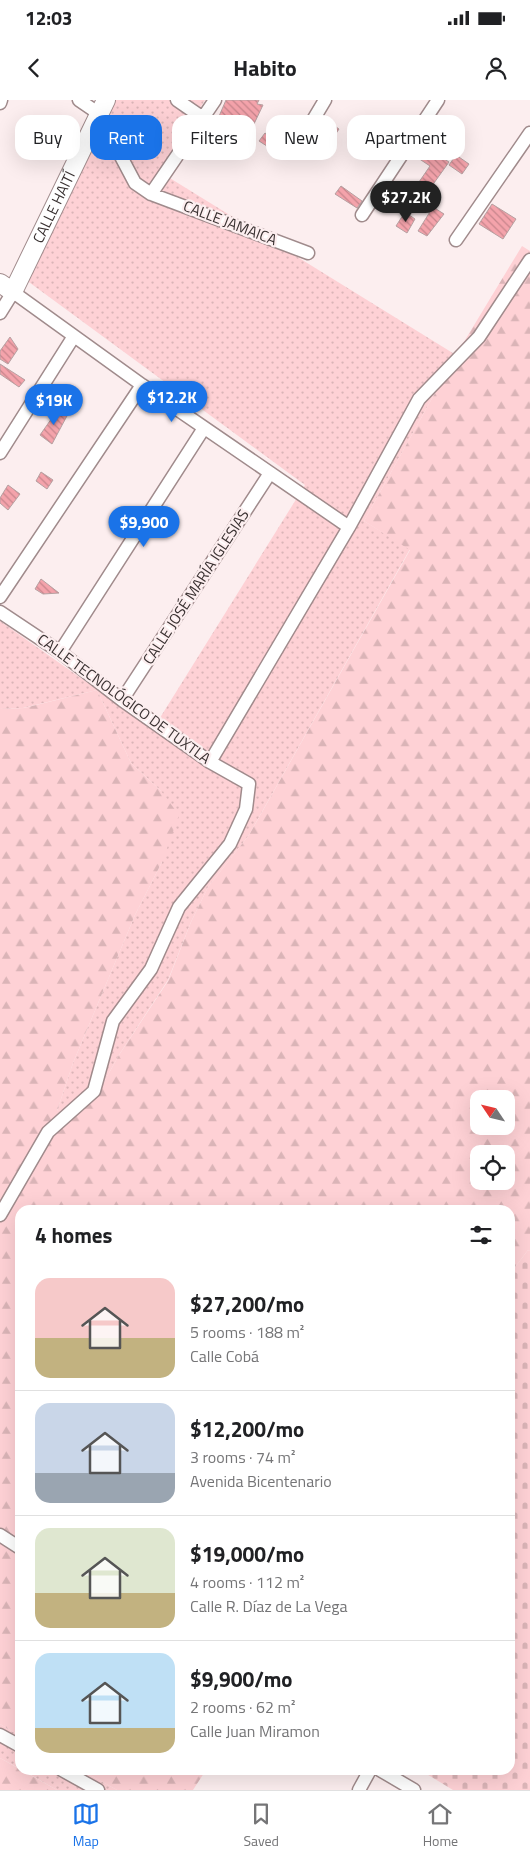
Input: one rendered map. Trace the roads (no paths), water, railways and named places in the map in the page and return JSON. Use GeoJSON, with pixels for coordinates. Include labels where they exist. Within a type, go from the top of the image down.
{"type":"FeatureCollection","features":[{"type":"Feature","properties":{"kind":"street"},"geometry":{"type":"LineString","coordinates":[[78,100],[102,107]]}},
{"type":"Feature","properties":{"kind":"street"},"geometry":{"type":"LineString","coordinates":[[177,100],[199,115]]}},
{"type":"Feature","properties":{"kind":"street"},"geometry":{"type":"LineString","coordinates":[[205,115],[215,100]]}},
{"type":"Feature","properties":{"kind":"street"},"geometry":{"type":"LineString","coordinates":[[316,115],[325,100]]}},
{"type":"Feature","properties":{"kind":"street"},"geometry":{"type":"LineString","coordinates":[[362,215],[438,100]]}},
{"type":"Feature","properties":{"kind":"street","name":"CALLE JAMAICA"},"geometry":{"type":"LineString","coordinates":[[102,107],[135,182],[151,194],[308,253]]}},
{"type":"Feature","properties":{"kind":"street","name":"CALLE HAITÍ"},"geometry":{"type":"LineString","coordinates":[[0,313],[7,288],[102,107]]}},
{"type":"Feature","properties":{"kind":"street"},"geometry":{"type":"LineString","coordinates":[[456,240],[530,133]]}},
{"type":"Feature","properties":{"kind":"street"},"geometry":{"type":"LineString","coordinates":[[151,194],[174,160]]}},
{"type":"Feature","properties":{"kind":"street"},"geometry":{"type":"LineString","coordinates":[[210,762],[350,527],[419,399],[479,336],[530,260]]}},
{"type":"Feature","properties":{"kind":"street"},"geometry":{"type":"LineString","coordinates":[[7,288],[142,385],[350,527]]}},
{"type":"Feature","properties":{"kind":"street"},"geometry":{"type":"LineString","coordinates":[[0,453],[74,336]]}},
{"type":"Feature","properties":{"kind":"street"},"geometry":{"type":"LineString","coordinates":[[0,596],[142,385]]}},
{"type":"Feature","properties":{"kind":"street"},"geometry":{"type":"LineString","coordinates":[[60,652],[204,428]]}},
{"type":"Feature","properties":{"kind":"street","name":"CALLE JOSÉ MARÍA IGLESIAS"},"geometry":{"type":"LineString","coordinates":[[122,700],[270,473]]}},
{"type":"Feature","properties":{"kind":"street","name":"CALLE TECNOLÓGICO DE TUXTLA"},"geometry":{"type":"LineString","coordinates":[[0,612],[60,652],[122,700],[210,762],[249,784],[246,809],[230,844],[179,907],[151,968],[113,1021],[94,1091],[48,1132],[0,1215]]}},
{"type":"Feature","properties":{"kind":"street"},"geometry":{"type":"LineString","coordinates":[[0,1535],[15,1545]]}},
{"type":"Feature","properties":{"kind":"street"},"geometry":{"type":"LineString","coordinates":[[0,1735],[15,1743]]}},
{"type":"Feature","properties":{"kind":"street"},"geometry":{"type":"LineString","coordinates":[[71,1775],[98,1790]]}},
{"type":"Feature","properties":{"kind":"street"},"geometry":{"type":"LineString","coordinates":[[358,1790],[367,1775]]}},
{"type":"Feature","properties":{"kind":"street"},"geometry":{"type":"LineString","coordinates":[[388,1775],[414,1790]]}}]}
